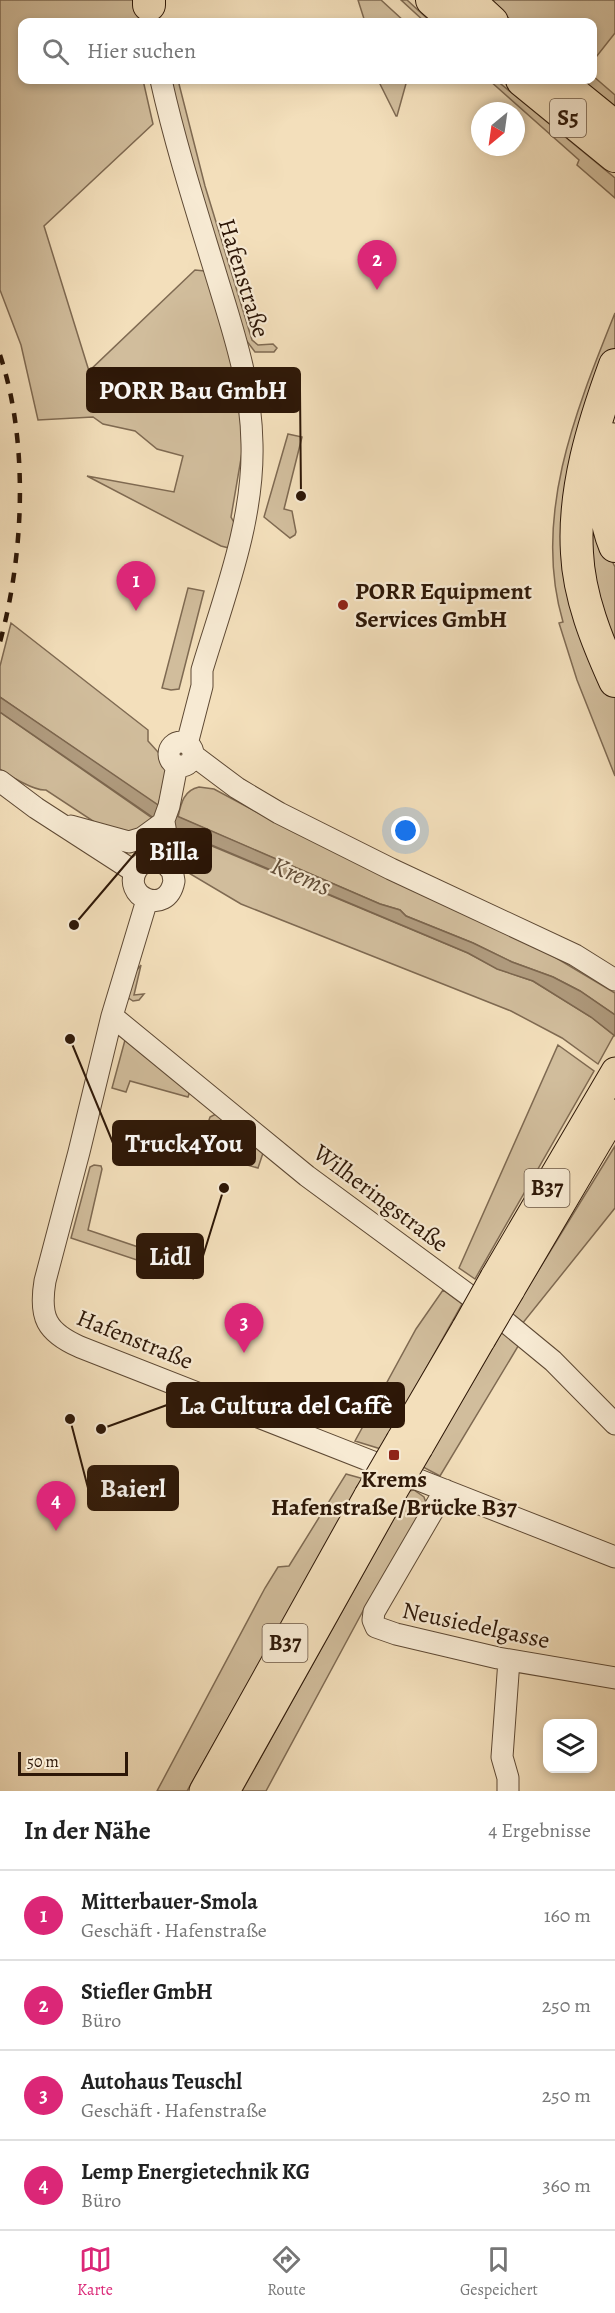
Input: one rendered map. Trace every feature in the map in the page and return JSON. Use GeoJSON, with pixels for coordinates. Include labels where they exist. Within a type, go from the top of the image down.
{"type":"FeatureCollection","features":[{"type":"Feature","properties":{"kind":"highway"},"geometry":{"type":"LineString","coordinates":[[432,0],[452,18]]}},
{"type":"Feature","properties":{"kind":"highway"},"geometry":{"type":"LineString","coordinates":[[468,0],[488,18]]}},
{"type":"Feature","properties":{"kind":"highway","name":"S5"},"geometry":{"type":"LineString","coordinates":[[527,84],[615,156]]}},
{"type":"Feature","properties":{"kind":"highway","name":"S5"},"geometry":{"type":"LineString","coordinates":[[562,84],[615,127]]}},
{"type":"Feature","properties":{"kind":"highway"},"geometry":{"type":"LineString","coordinates":[[615,366],[602,400],[586,462],[577,528],[577,555],[589,614],[615,681]]}},
{"type":"Feature","properties":{"kind":"highway"},"geometry":{"type":"LineString","coordinates":[[615,423],[607,456],[604,491],[608,524],[615,546]]}},
{"type":"Feature","properties":{"kind":"main road","name":"B37"},"geometry":{"type":"LineString","coordinates":[[203,1791],[607,1106],[615,1071]]}},
{"type":"Feature","properties":{"kind":"main road","name":"B37"},"geometry":{"type":"LineString","coordinates":[[226,1791],[377,1499]]}},
{"type":"Feature","properties":{"kind":"street","name":"Hafenstraße"},"geometry":{"type":"LineString","coordinates":[[162,84],[245,370],[252,446],[246,513],[202,670],[202,686],[152,860],[174,881],[170,894],[156,901],[147,900],[112,1016],[82,1143],[45,1281],[42,1300],[44,1315],[52,1330],[65,1341],[615,1557]]}},
{"type":"Feature","properties":{"kind":"street"},"geometry":{"type":"LineString","coordinates":[[182,757],[219,786],[237,788],[279,813],[391,869],[575,955],[615,980]]}},
{"type":"Feature","properties":{"kind":"street"},"geometry":{"type":"LineString","coordinates":[[0,781],[57,822],[152,860]]}},
{"type":"Feature","properties":{"kind":"street"},"geometry":{"type":"LineString","coordinates":[[57,822],[105,834],[122,841],[152,860]]}},
{"type":"Feature","properties":{"kind":"street"},"geometry":{"type":"LineString","coordinates":[[147,900],[135,889],[133,880],[152,860]]}},
{"type":"Feature","properties":{"kind":"street","name":"Wilheringstraße"},"geometry":{"type":"LineString","coordinates":[[112,1016],[307,1176],[508,1324],[553,1361],[615,1424]]}},
{"type":"Feature","properties":{"kind":"street","name":"Neusiedelgasse"},"geometry":{"type":"LineString","coordinates":[[445,1490],[374,1612],[373,1620],[376,1627],[396,1634],[509,1660],[615,1678]]}},
{"type":"Feature","properties":{"kind":"street"},"geometry":{"type":"LineString","coordinates":[[508,1791],[508,1778],[502,1757],[509,1660]]}},
{"type":"Feature","properties":{"kind":"shaded area"},"geometry":{"type":"Polygon","coordinates":[[[0,0],[135,0],[138,5],[139,18],[18,18],[18,84],[144,84],[153,124],[44,226],[89,371],[195,270],[205,271],[237,373],[243,447],[231,517],[235,524],[229,548],[221,546],[87,476],[174,492],[183,456],[157,449],[135,431],[103,424],[93,417],[38,420],[21,345],[0,290],[0,0]]]}},
{"type":"Feature","properties":{"kind":"shaded area"},"geometry":{"type":"Polygon","coordinates":[[[358,0],[381,0],[401,18],[364,18],[358,0]]]}},
{"type":"Feature","properties":{"kind":"shaded area"},"geometry":{"type":"Polygon","coordinates":[[[401,0],[407,0],[427,18],[421,18],[401,0]]]}},
{"type":"Feature","properties":{"kind":"shaded area"},"geometry":{"type":"Polygon","coordinates":[[[488,0],[615,0],[615,33],[597,56],[597,18],[508,18],[488,0]]]}},
{"type":"Feature","properties":{"kind":"shaded area"},"geometry":{"type":"Polygon","coordinates":[[[597,79],[615,95],[615,108],[584,84],[597,84],[597,79]]]}},
{"type":"Feature","properties":{"kind":"shaded area"},"geometry":{"type":"Polygon","coordinates":[[[171,84],[179,84],[205,186],[252,340],[258,345],[273,344],[277,348],[274,352],[255,352],[246,340],[213,240],[171,84]]]}},
{"type":"Feature","properties":{"kind":"shaded area"},"geometry":{"type":"Polygon","coordinates":[[[380,84],[406,84],[396,116],[380,84]]]}},
{"type":"Feature","properties":{"kind":"shaded area"},"geometry":{"type":"Polygon","coordinates":[[[494,84],[501,84],[523,102],[514,102],[494,84]]]}},
{"type":"Feature","properties":{"kind":"shaded area"},"geometry":{"type":"Polygon","coordinates":[[[525,104],[615,178],[615,198],[577,165],[579,160],[525,112],[525,104]]]}},
{"type":"Feature","properties":{"kind":"shaded area"},"geometry":{"type":"Polygon","coordinates":[[[615,313],[615,349],[580,461],[603,670],[615,697],[615,776],[577,680],[559,623],[563,622],[555,583],[553,543],[556,504],[573,426],[615,313]]]}},
{"type":"Feature","properties":{"kind":"shaded area"},"geometry":{"type":"Polygon","coordinates":[[[607,420],[603,542],[615,567],[615,664],[588,583],[592,464],[607,420]]]}},
{"type":"Feature","properties":{"kind":"shaded area"},"geometry":{"type":"Polygon","coordinates":[[[288,434],[302,437],[284,509],[292,511],[296,532],[290,538],[264,517],[288,434]]]}},
{"type":"Feature","properties":{"kind":"shaded area"},"geometry":{"type":"Polygon","coordinates":[[[188,588],[204,591],[179,689],[171,690],[162,688],[188,588]]]}},
{"type":"Feature","properties":{"kind":"shaded area"},"geometry":{"type":"Polygon","coordinates":[[[11,623],[148,730],[148,741],[167,762],[168,769],[158,806],[0,697],[0,666],[11,623]]]}},
{"type":"Feature","properties":{"kind":"shaded area"},"geometry":{"type":"Polygon","coordinates":[[[0,712],[152,818],[147,826],[130,833],[99,825],[46,790],[29,786],[0,769],[0,712]]]}},
{"type":"Feature","properties":{"kind":"shaded area"},"geometry":{"type":"Polygon","coordinates":[[[199,787],[214,789],[292,831],[548,953],[615,993],[615,1015],[580,991],[553,977],[512,962],[473,943],[406,916],[400,910],[380,904],[178,817],[187,794],[199,787]]]}},
{"type":"Feature","properties":{"kind":"shaded area"},"geometry":{"type":"Polygon","coordinates":[[[176,831],[468,953],[498,969],[533,981],[591,1017],[614,1035],[598,1064],[562,1038],[511,1011],[241,904],[187,872],[179,854],[176,831]]]}},
{"type":"Feature","properties":{"kind":"shaded area"},"geometry":{"type":"Polygon","coordinates":[[[141,965],[134,995],[144,994],[139,1000],[133,1001],[127,997],[136,971],[141,965]]]}},
{"type":"Feature","properties":{"kind":"shaded area"},"geometry":{"type":"Polygon","coordinates":[[[125,1040],[190,1091],[188,1097],[130,1081],[126,1092],[112,1088],[125,1040]]]}},
{"type":"Feature","properties":{"kind":"shaded area"},"geometry":{"type":"Polygon","coordinates":[[[558,1045],[594,1071],[475,1279],[459,1268],[558,1045]]]}},
{"type":"Feature","properties":{"kind":"shaded area"},"geometry":{"type":"Polygon","coordinates":[[[216,1114],[263,1153],[258,1168],[219,1157],[225,1138],[208,1123],[210,1117],[216,1114]]]}},
{"type":"Feature","properties":{"kind":"shaded area"},"geometry":{"type":"Polygon","coordinates":[[[615,1146],[615,1208],[522,1324],[511,1315],[615,1146]]]}},
{"type":"Feature","properties":{"kind":"shaded area"},"geometry":{"type":"Polygon","coordinates":[[[101,1166],[102,1169],[88,1230],[147,1250],[153,1259],[194,1279],[71,1238],[90,1167],[101,1166]]]}},
{"type":"Feature","properties":{"kind":"shaded area"},"geometry":{"type":"Polygon","coordinates":[[[443,1290],[462,1304],[381,1449],[355,1441],[416,1329],[443,1290]]]}},
{"type":"Feature","properties":{"kind":"shaded area"},"geometry":{"type":"Polygon","coordinates":[[[503,1330],[520,1343],[440,1476],[423,1467],[503,1330]]]}},
{"type":"Feature","properties":{"kind":"shaded area"},"geometry":{"type":"Polygon","coordinates":[[[346,1474],[364,1479],[187,1791],[157,1791],[265,1588],[278,1567],[289,1566],[346,1474]]]}},
{"type":"Feature","properties":{"kind":"shaded area"},"geometry":{"type":"Polygon","coordinates":[[[414,1490],[424,1497],[426,1503],[364,1609],[266,1791],[242,1791],[409,1491],[414,1490]]]}},
{"type":"Feature","properties":{"kind":"water","name":"Krems"},"geometry":{"type":"Polygon","coordinates":[[[0,697],[170,813],[380,904],[400,910],[406,916],[473,943],[512,962],[553,977],[580,991],[615,1015],[615,1036],[591,1017],[533,981],[497,969],[468,953],[164,825],[0,712],[0,697]]]}},
{"type":"Feature","properties":{"kind":"railway"},"geometry":{"type":"LineString","coordinates":[[0,355],[16,424],[20,499],[14,573],[0,642]]}},
{"type":"Feature","properties":{"kind":"place","name":"Stiefler GmbH"},"geometry":{"type":"Point","coordinates":[377,290]}},
{"type":"Feature","properties":{"kind":"place","name":"PORR Bau GmbH"},"geometry":{"type":"Point","coordinates":[301,496]}},
{"type":"Feature","properties":{"kind":"place","name":"PORR Equipment Services GmbH"},"geometry":{"type":"Point","coordinates":[343,605]}},
{"type":"Feature","properties":{"kind":"place","name":"Mitterbauer-Smola"},"geometry":{"type":"Point","coordinates":[136,611]}},
{"type":"Feature","properties":{"kind":"place","name":"Billa"},"geometry":{"type":"Point","coordinates":[74,925]}},
{"type":"Feature","properties":{"kind":"place","name":"Truck4You"},"geometry":{"type":"Point","coordinates":[70,1039]}},
{"type":"Feature","properties":{"kind":"place","name":"Lidl"},"geometry":{"type":"Point","coordinates":[224,1188]}},
{"type":"Feature","properties":{"kind":"place","name":"Autohaus Teuschl"},"geometry":{"type":"Point","coordinates":[244,1353]}},
{"type":"Feature","properties":{"kind":"place","name":"Baierl"},"geometry":{"type":"Point","coordinates":[70,1419]}},
{"type":"Feature","properties":{"kind":"place","name":"La Cultura del Caffè"},"geometry":{"type":"Point","coordinates":[101,1429]}},
{"type":"Feature","properties":{"kind":"place","name":"Krems Hafenstraße/Brücke B37"},"geometry":{"type":"Point","coordinates":[394,1455]}},
{"type":"Feature","properties":{"kind":"place","name":"Lemp Energietechnik KG"},"geometry":{"type":"Point","coordinates":[56,1531]}}]}
